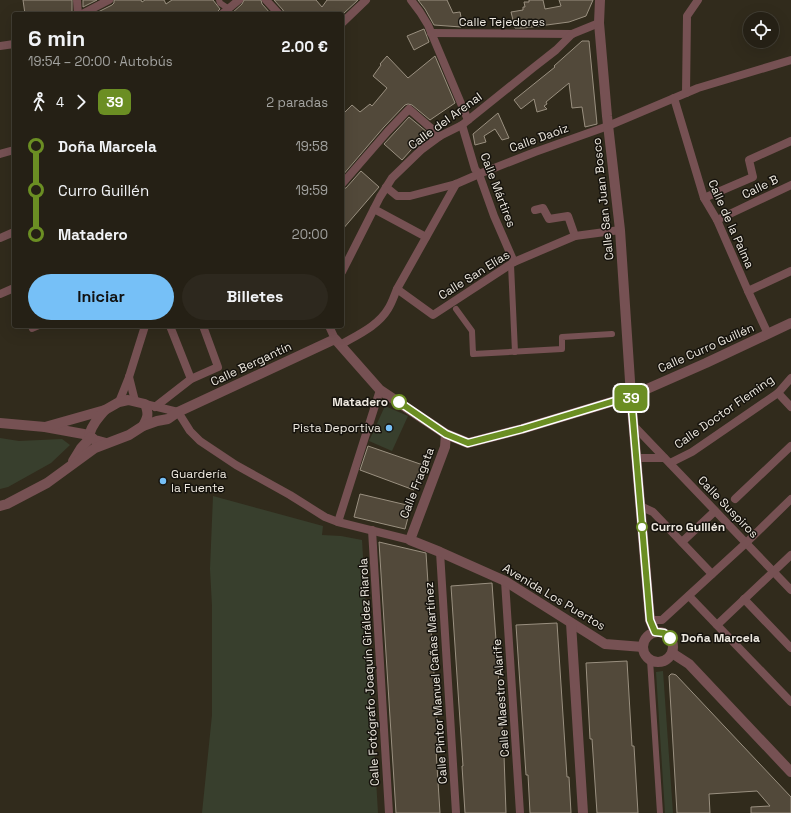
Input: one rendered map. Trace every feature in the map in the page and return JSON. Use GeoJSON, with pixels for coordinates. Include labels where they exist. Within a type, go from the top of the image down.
{"type":"FeatureCollection","features":[{"type":"Feature","properties":{"kind":"street"},"geometry":{"type":"LineString","coordinates":[[77,0],[78,12]]}},
{"type":"Feature","properties":{"kind":"street"},"geometry":{"type":"LineString","coordinates":[[86,12],[108,0]]}},
{"type":"Feature","properties":{"kind":"street"},"geometry":{"type":"LineString","coordinates":[[219,0],[226,11],[239,0]]}},
{"type":"Feature","properties":{"kind":"street"},"geometry":{"type":"LineString","coordinates":[[266,0],[277,12]]}},
{"type":"Feature","properties":{"kind":"street"},"geometry":{"type":"LineString","coordinates":[[344,21],[366,0]]}},
{"type":"Feature","properties":{"kind":"street","name":"Calle Mártires"},"geometry":{"type":"LineString","coordinates":[[411,0],[424,18],[431,33],[465,123],[476,169],[512,263]]}},
{"type":"Feature","properties":{"kind":"street","name":"Calle San Juan Bosco"},"geometry":{"type":"LineString","coordinates":[[600,0],[599,23],[608,126],[620,230],[640,506],[650,620],[655,632]]}},
{"type":"Feature","properties":{"kind":"street"},"geometry":{"type":"LineString","coordinates":[[686,93],[687,16],[698,0]]}},
{"type":"Feature","properties":{"kind":"street","name":"Calle del Arenal"},"geometry":{"type":"LineString","coordinates":[[344,268],[386,187],[392,178],[421,150],[440,136],[465,123],[572,34],[599,23]]}},
{"type":"Feature","properties":{"kind":"street","name":"Calle Tejedores"},"geometry":{"type":"LineString","coordinates":[[431,33],[572,34]]}},
{"type":"Feature","properties":{"kind":"street"},"geometry":{"type":"LineString","coordinates":[[0,46],[12,44]]}},
{"type":"Feature","properties":{"kind":"street","name":"Calle Daoiz"},"geometry":{"type":"LineString","coordinates":[[386,187],[397,196],[410,196],[456,184],[535,152],[608,126],[698,88],[791,60]]}},
{"type":"Feature","properties":{"kind":"street","name":"Calle de la Palma"},"geometry":{"type":"LineString","coordinates":[[674,98],[704,198],[717,220],[768,334]]}},
{"type":"Feature","properties":{"kind":"street"},"geometry":{"type":"LineString","coordinates":[[344,182],[409,109],[440,136]]}},
{"type":"Feature","properties":{"kind":"street"},"geometry":{"type":"LineString","coordinates":[[704,198],[753,177],[750,160],[791,141]]}},
{"type":"Feature","properties":{"kind":"street"},"geometry":{"type":"LineString","coordinates":[[0,154],[12,151]]}},
{"type":"Feature","properties":{"kind":"street"},"geometry":{"type":"LineString","coordinates":[[331,328],[338,342],[374,324],[388,310],[397,289],[456,184]]}},
{"type":"Feature","properties":{"kind":"street","name":"Calle B"},"geometry":{"type":"LineString","coordinates":[[717,220],[791,185]]}},
{"type":"Feature","properties":{"kind":"street"},"geometry":{"type":"LineString","coordinates":[[535,210],[544,208],[549,219],[568,216],[575,236]]}},
{"type":"Feature","properties":{"kind":"street"},"geometry":{"type":"LineString","coordinates":[[374,209],[426,237]]}},
{"type":"Feature","properties":{"kind":"street","name":"Calle San Elías"},"geometry":{"type":"LineString","coordinates":[[397,289],[433,315],[512,263],[575,236],[620,230]]}},
{"type":"Feature","properties":{"kind":"street"},"geometry":{"type":"LineString","coordinates":[[0,238],[12,233]]}},
{"type":"Feature","properties":{"kind":"street"},"geometry":{"type":"LineString","coordinates":[[512,263],[515,352]]}},
{"type":"Feature","properties":{"kind":"street"},"geometry":{"type":"LineString","coordinates":[[748,291],[791,271]]}},
{"type":"Feature","properties":{"kind":"street"},"geometry":{"type":"LineString","coordinates":[[0,294],[12,289]]}},
{"type":"Feature","properties":{"kind":"street"},"geometry":{"type":"LineString","coordinates":[[456,309],[472,331],[473,354],[562,349],[562,337],[612,334]]}},
{"type":"Feature","properties":{"kind":"street","name":"Calle Curro Guillén"},"geometry":{"type":"LineString","coordinates":[[338,342],[380,390],[446,434],[468,443],[522,429],[631,396],[791,323]]}},
{"type":"Feature","properties":{"kind":"street"},"geometry":{"type":"LineString","coordinates":[[119,402],[145,328]]}},
{"type":"Feature","properties":{"kind":"street"},"geometry":{"type":"LineString","coordinates":[[171,328],[190,379]]}},
{"type":"Feature","properties":{"kind":"street"},"geometry":{"type":"LineString","coordinates":[[155,407],[190,379],[218,367],[204,328]]}},
{"type":"Feature","properties":{"kind":"street","name":"Calle Bergantín"},"geometry":{"type":"LineString","coordinates":[[0,506],[7,504],[47,483],[95,448],[129,435],[143,426],[168,419],[178,412],[338,342]]}},
{"type":"Feature","properties":{"kind":"street"},"geometry":{"type":"LineString","coordinates":[[129,377],[140,402],[148,411],[148,418],[143,426]]}},
{"type":"Feature","properties":{"kind":"street","name":"Calle Doctor Fleming"},"geometry":{"type":"LineString","coordinates":[[667,461],[692,452],[778,393],[791,378]]}},
{"type":"Feature","properties":{"kind":"street"},"geometry":{"type":"LineString","coordinates":[[338,522],[380,390]]}},
{"type":"Feature","properties":{"kind":"street"},"geometry":{"type":"LineString","coordinates":[[778,393],[791,407]]}},
{"type":"Feature","properties":{"kind":"street"},"geometry":{"type":"LineString","coordinates":[[44,427],[105,410],[119,402],[128,400],[178,412],[190,431],[200,441],[236,465],[290,495],[325,517],[338,522],[410,540]]}},
{"type":"Feature","properties":{"kind":"street"},"geometry":{"type":"LineString","coordinates":[[70,466],[90,436],[91,429],[96,420],[105,410]]}},
{"type":"Feature","properties":{"kind":"street"},"geometry":{"type":"LineString","coordinates":[[0,423],[44,427],[76,433],[90,436],[95,440],[106,443]]}},
{"type":"Feature","properties":{"kind":"street","name":"Calle Suspiros"},"geometry":{"type":"LineString","coordinates":[[634,426],[791,590]]}},
{"type":"Feature","properties":{"kind":"street"},"geometry":{"type":"LineString","coordinates":[[76,433],[82,438],[82,448]]}},
{"type":"Feature","properties":{"kind":"street","name":"Calle Fragata"},"geometry":{"type":"LineString","coordinates":[[410,540],[445,447],[446,434]]}},
{"type":"Feature","properties":{"kind":"street"},"geometry":{"type":"LineString","coordinates":[[735,499],[791,446]]}},
{"type":"Feature","properties":{"kind":"street"},"geometry":{"type":"LineString","coordinates":[[636,458],[667,461]]}},
{"type":"Feature","properties":{"kind":"street"},"geometry":{"type":"LineString","coordinates":[[650,620],[662,620],[746,543],[791,499]]}},
{"type":"Feature","properties":{"kind":"street"},"geometry":{"type":"LineString","coordinates":[[640,506],[653,512],[712,574]]}},
{"type":"Feature","properties":{"kind":"street"},"geometry":{"type":"LineString","coordinates":[[682,542],[715,511]]}},
{"type":"Feature","properties":{"kind":"street","name":"Calle Fotógrafo Joaquín Giráldez Riarola"},"geometry":{"type":"LineString","coordinates":[[372,530],[389,813]]}},
{"type":"Feature","properties":{"kind":"street","name":"Avenida Los Puertos"},"geometry":{"type":"LineString","coordinates":[[410,540],[505,581],[605,644],[643,647]]}},
{"type":"Feature","properties":{"kind":"street","name":"Calle Pintor Manuel Cañas Martínez"},"geometry":{"type":"LineString","coordinates":[[440,552],[456,813]]}},
{"type":"Feature","properties":{"kind":"street"},"geometry":{"type":"LineString","coordinates":[[717,624],[791,555]]}},
{"type":"Feature","properties":{"kind":"street","name":"Calle Maestro Alarife"},"geometry":{"type":"LineString","coordinates":[[505,581],[520,813]]}},
{"type":"Feature","properties":{"kind":"street"},"geometry":{"type":"LineString","coordinates":[[689,596],[791,702]]}},
{"type":"Feature","properties":{"kind":"street"},"geometry":{"type":"LineString","coordinates":[[744,599],[791,648]]}},
{"type":"Feature","properties":{"kind":"street"},"geometry":{"type":"LineString","coordinates":[[571,623],[583,813]]}},
{"type":"Feature","properties":{"kind":"street"},"geometry":{"type":"LineString","coordinates":[[655,632],[668,635],[673,644],[672,653],[665,660],[660,662],[650,660],[644,652],[643,647],[646,638],[655,632]]}},
{"type":"Feature","properties":{"kind":"street"},"geometry":{"type":"LineString","coordinates":[[672,653],[689,664],[791,770]]}},
{"type":"Feature","properties":{"kind":"street"},"geometry":{"type":"LineString","coordinates":[[650,660],[660,813]]}},
{"type":"Feature","properties":{"kind":"green space","name":"Pista Deportiva"},"geometry":{"type":"Polygon","coordinates":[[[385,406],[408,416],[392,451],[369,441],[385,406]]]}},
{"type":"Feature","properties":{"kind":"green space"},"geometry":{"type":"Polygon","coordinates":[[[0,438],[19,441],[62,439],[70,445],[51,463],[8,487],[0,489],[0,438]]]}},
{"type":"Feature","properties":{"kind":"green space"},"geometry":{"type":"Polygon","coordinates":[[[213,496],[323,526],[322,535],[341,536],[362,540],[378,813],[202,813],[212,715],[212,606],[210,569],[213,496]]]}},
{"type":"Feature","properties":{"kind":"green space"},"geometry":{"type":"Polygon","coordinates":[[[663,671],[673,813],[665,813],[656,672],[663,671]]]}},
{"type":"Feature","properties":{"kind":"building"},"geometry":{"type":"Polygon","coordinates":[[[23,0],[72,0],[72,12],[25,12],[23,0]]]}},
{"type":"Feature","properties":{"kind":"building"},"geometry":{"type":"Polygon","coordinates":[[[83,0],[97,0],[83,7],[83,0]]]}},
{"type":"Feature","properties":{"kind":"building"},"geometry":{"type":"Polygon","coordinates":[[[114,0],[141,0],[142,2],[145,0],[164,0],[166,4],[172,0],[213,0],[220,9],[217,12],[98,12],[114,3],[114,0]]]}},
{"type":"Feature","properties":{"kind":"building"},"geometry":{"type":"Polygon","coordinates":[[[244,0],[261,0],[262,4],[269,12],[233,12],[244,0]]]}},
{"type":"Feature","properties":{"kind":"building"},"geometry":{"type":"Polygon","coordinates":[[[274,0],[316,0],[322,7],[327,0],[358,0],[344,13],[284,12],[274,0]]]}},
{"type":"Feature","properties":{"kind":"building"},"geometry":{"type":"Polygon","coordinates":[[[418,0],[447,0],[453,13],[460,12],[461,27],[434,25],[418,0]]]}},
{"type":"Feature","properties":{"kind":"building"},"geometry":{"type":"Polygon","coordinates":[[[529,0],[543,0],[545,9],[561,6],[559,0],[593,0],[586,16],[569,22],[515,28],[511,12],[523,10],[523,7],[525,7],[524,2],[529,2],[529,0]]]}},
{"type":"Feature","properties":{"kind":"building"},"geometry":{"type":"Polygon","coordinates":[[[424,29],[429,42],[414,50],[407,36],[424,29]]]}},
{"type":"Feature","properties":{"kind":"building"},"geometry":{"type":"Polygon","coordinates":[[[582,41],[589,41],[597,124],[585,127],[582,107],[572,108],[569,83],[546,102],[547,104],[544,106],[547,109],[537,112],[534,99],[521,109],[514,100],[555,67],[554,66],[582,41]]]}},
{"type":"Feature","properties":{"kind":"building"},"geometry":{"type":"Polygon","coordinates":[[[387,56],[408,78],[435,56],[455,103],[430,120],[412,105],[405,105],[344,174],[344,113],[352,105],[360,112],[370,104],[372,106],[387,88],[373,76],[381,65],[380,64],[387,56]]]}},
{"type":"Feature","properties":{"kind":"building"},"geometry":{"type":"Polygon","coordinates":[[[498,113],[509,138],[502,140],[495,129],[484,136],[486,142],[475,145],[473,134],[498,113]]]}},
{"type":"Feature","properties":{"kind":"building"},"geometry":{"type":"Polygon","coordinates":[[[409,117],[427,132],[402,160],[384,144],[409,117]]]}},
{"type":"Feature","properties":{"kind":"building"},"geometry":{"type":"Polygon","coordinates":[[[361,171],[379,187],[344,228],[344,188],[361,171]]]}},
{"type":"Feature","properties":{"kind":"building"},"geometry":{"type":"Polygon","coordinates":[[[368,446],[423,465],[414,490],[360,470],[368,446]]]}},
{"type":"Feature","properties":{"kind":"building"},"geometry":{"type":"Polygon","coordinates":[[[360,494],[411,506],[405,529],[354,517],[360,494]]]}},
{"type":"Feature","properties":{"kind":"building"},"geometry":{"type":"Polygon","coordinates":[[[379,542],[426,553],[439,750],[436,750],[440,813],[396,813],[379,542]]]}},
{"type":"Feature","properties":{"kind":"building"},"geometry":{"type":"Polygon","coordinates":[[[492,583],[504,755],[506,813],[465,813],[451,586],[492,583]]]}},
{"type":"Feature","properties":{"kind":"building"},"geometry":{"type":"Polygon","coordinates":[[[557,623],[567,777],[569,777],[571,813],[530,813],[516,625],[557,623]]]}},
{"type":"Feature","properties":{"kind":"building"},"geometry":{"type":"Polygon","coordinates":[[[627,661],[638,813],[597,813],[592,739],[590,739],[586,663],[627,661]]]}},
{"type":"Feature","properties":{"kind":"building"},"geometry":{"type":"Polygon","coordinates":[[[671,674],[676,675],[791,797],[791,813],[751,813],[751,807],[770,806],[757,791],[709,794],[710,813],[677,813],[669,676],[671,674]]]}},
{"type":"Feature","properties":{"kind":"bus line","name":"39"},"geometry":{"type":"LineString","coordinates":[[399,402],[446,434],[468,443],[522,429],[631,396],[650,620],[655,632],[664,633],[670,638]]}},
{"type":"Feature","properties":{"kind":"place","name":"Matadero"},"geometry":{"type":"Point","coordinates":[399,402]}},
{"type":"Feature","properties":{"kind":"place","name":"Pista Deportiva"},"geometry":{"type":"Point","coordinates":[389,428]}},
{"type":"Feature","properties":{"kind":"place","name":"Guardería la Fuente"},"geometry":{"type":"Point","coordinates":[163,481]}},
{"type":"Feature","properties":{"kind":"place","name":"Curro Guillén"},"geometry":{"type":"Point","coordinates":[642,527]}},
{"type":"Feature","properties":{"kind":"place","name":"Doña Marcela"},"geometry":{"type":"Point","coordinates":[670,638]}}]}
